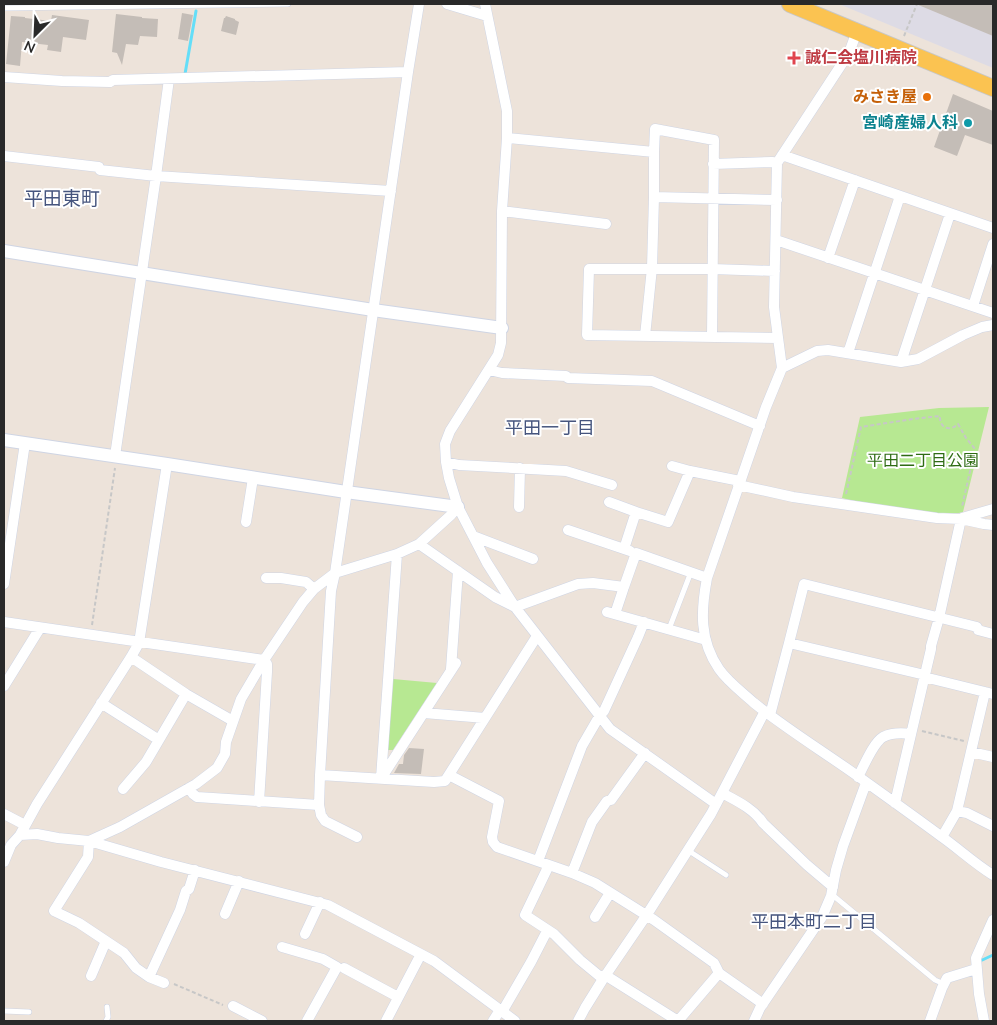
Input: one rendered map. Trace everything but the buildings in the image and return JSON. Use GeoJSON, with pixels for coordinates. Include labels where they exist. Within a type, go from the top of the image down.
{"type":"FeatureCollection","features":[{"type":"Feature","properties":{"kind":"main road"},"geometry":{"type":"LineString","coordinates":[[790,4],[993,88]]}},
{"type":"Feature","properties":{"kind":"street"},"geometry":{"type":"LineString","coordinates":[[358,837],[325,821],[321,815],[319,805],[331,591],[419,4]]}},
{"type":"Feature","properties":{"kind":"street"},"geometry":{"type":"LineString","coordinates":[[447,4],[487,16]]}},
{"type":"Feature","properties":{"kind":"street"},"geometry":{"type":"LineString","coordinates":[[485,4],[507,112],[502,211],[501,343],[498,355],[450,431],[445,444],[449,478],[458,507],[487,563],[537,636],[610,729],[716,804]]}},
{"type":"Feature","properties":{"kind":"street"},"geometry":{"type":"LineString","coordinates":[[857,32],[849,53],[780,159],[776,200],[774,307],[782,368],[766,407],[707,578],[703,599],[702,621],[710,652],[726,678],[768,713],[942,837],[993,876]]}},
{"type":"Feature","properties":{"kind":"street"},"geometry":{"type":"LineString","coordinates":[[4,77],[72,82],[110,82],[113,80],[408,72]]}},
{"type":"Feature","properties":{"kind":"street"},"geometry":{"type":"LineString","coordinates":[[116,456],[169,79]]}},
{"type":"Feature","properties":{"kind":"street"},"geometry":{"type":"LineString","coordinates":[[645,336],[652,268],[655,129],[714,140],[712,337]]}},
{"type":"Feature","properties":{"kind":"street"},"geometry":{"type":"LineString","coordinates":[[507,138],[654,152]]}},
{"type":"Feature","properties":{"kind":"street"},"geometry":{"type":"LineString","coordinates":[[4,156],[156,176],[391,191]]}},
{"type":"Feature","properties":{"kind":"street"},"geometry":{"type":"LineString","coordinates":[[713,164],[772,162],[780,159],[855,180],[993,228]]}},
{"type":"Feature","properties":{"kind":"street"},"geometry":{"type":"LineString","coordinates":[[828,258],[855,180]]}},
{"type":"Feature","properties":{"kind":"street"},"geometry":{"type":"LineString","coordinates":[[848,353],[900,196]]}},
{"type":"Feature","properties":{"kind":"street"},"geometry":{"type":"LineString","coordinates":[[654,197],[776,200]]}},
{"type":"Feature","properties":{"kind":"street"},"geometry":{"type":"LineString","coordinates":[[502,211],[606,224]]}},
{"type":"Feature","properties":{"kind":"street"},"geometry":{"type":"LineString","coordinates":[[901,362],[950,214]]}},
{"type":"Feature","properties":{"kind":"street"},"geometry":{"type":"LineString","coordinates":[[776,240],[993,313]]}},
{"type":"Feature","properties":{"kind":"street"},"geometry":{"type":"LineString","coordinates":[[973,306],[993,244]]}},
{"type":"Feature","properties":{"kind":"street"},"geometry":{"type":"LineString","coordinates":[[4,252],[373,310],[502,328]]}},
{"type":"Feature","properties":{"kind":"street"},"geometry":{"type":"LineString","coordinates":[[776,271],[712,268],[589,269],[587,335],[778,338]]}},
{"type":"Feature","properties":{"kind":"street"},"geometry":{"type":"LineString","coordinates":[[782,368],[817,351],[828,350],[901,362],[918,359],[963,335],[982,327],[993,325]]}},
{"type":"Feature","properties":{"kind":"street"},"geometry":{"type":"LineString","coordinates":[[489,370],[502,373],[566,376],[568,378],[652,381],[760,426]]}},
{"type":"Feature","properties":{"kind":"street"},"geometry":{"type":"LineString","coordinates":[[4,440],[346,492],[458,507]]}},
{"type":"Feature","properties":{"kind":"street"},"geometry":{"type":"LineString","coordinates":[[4,584],[26,443]]}},
{"type":"Feature","properties":{"kind":"street"},"geometry":{"type":"LineString","coordinates":[[446,462],[566,471],[612,484]]}},
{"type":"Feature","properties":{"kind":"street"},"geometry":{"type":"LineString","coordinates":[[4,862],[11,845],[20,835],[36,804],[139,643],[167,464]]}},
{"type":"Feature","properties":{"kind":"street"},"geometry":{"type":"LineString","coordinates":[[672,466],[793,497],[937,518],[961,519],[993,525]]}},
{"type":"Feature","properties":{"kind":"street"},"geometry":{"type":"LineString","coordinates":[[519,507],[520,468]]}},
{"type":"Feature","properties":{"kind":"street"},"geometry":{"type":"LineString","coordinates":[[609,502],[668,522],[690,471]]}},
{"type":"Feature","properties":{"kind":"street"},"geometry":{"type":"LineString","coordinates":[[246,522],[253,478]]}},
{"type":"Feature","properties":{"kind":"street"},"geometry":{"type":"LineString","coordinates":[[89,841],[120,827],[189,788],[217,768],[225,754],[226,742],[242,699],[264,660],[303,602],[314,589],[335,573],[397,554],[419,544],[458,507]]}},
{"type":"Feature","properties":{"kind":"street"},"geometry":{"type":"LineString","coordinates":[[961,519],[993,510]]}},
{"type":"Feature","properties":{"kind":"street"},"geometry":{"type":"LineString","coordinates":[[624,549],[636,512]]}},
{"type":"Feature","properties":{"kind":"street"},"geometry":{"type":"LineString","coordinates":[[895,803],[961,519]]}},
{"type":"Feature","properties":{"kind":"street"},"geometry":{"type":"LineString","coordinates":[[568,530],[707,578]]}},
{"type":"Feature","properties":{"kind":"street"},"geometry":{"type":"LineString","coordinates":[[473,536],[533,559]]}},
{"type":"Feature","properties":{"kind":"street"},"geometry":{"type":"LineString","coordinates":[[419,544],[495,597],[515,606],[578,584],[594,583],[624,587]]}},
{"type":"Feature","properties":{"kind":"street"},"geometry":{"type":"LineString","coordinates":[[636,553],[624,587],[611,613],[706,640]]}},
{"type":"Feature","properties":{"kind":"street"},"geometry":{"type":"LineString","coordinates":[[381,778],[397,554]]}},
{"type":"Feature","properties":{"kind":"street"},"geometry":{"type":"LineString","coordinates":[[381,778],[454,666],[458,571]]}},
{"type":"Feature","properties":{"kind":"street"},"geometry":{"type":"LineString","coordinates":[[266,578],[306,582],[314,589]]}},
{"type":"Feature","properties":{"kind":"street"},"geometry":{"type":"LineString","coordinates":[[578,1021],[604,977],[689,851],[768,713],[804,584],[977,627],[978,630],[993,634]]}},
{"type":"Feature","properties":{"kind":"street"},"geometry":{"type":"LineString","coordinates":[[4,622],[264,660]]}},
{"type":"Feature","properties":{"kind":"street"},"geometry":{"type":"LineString","coordinates":[[538,860],[582,746],[604,711],[644,622]]}},
{"type":"Feature","properties":{"kind":"street"},"geometry":{"type":"LineString","coordinates":[[4,686],[40,628]]}},
{"type":"Feature","properties":{"kind":"street"},"geometry":{"type":"LineString","coordinates":[[320,775],[445,781],[537,636]]}},
{"type":"Feature","properties":{"kind":"street"},"geometry":{"type":"LineString","coordinates":[[789,643],[989,693],[972,748],[957,811],[942,837]]}},
{"type":"Feature","properties":{"kind":"street"},"geometry":{"type":"LineString","coordinates":[[131,657],[186,694],[233,721]]}},
{"type":"Feature","properties":{"kind":"street"},"geometry":{"type":"LineString","coordinates":[[259,802],[267,672],[267,664],[264,660]]}},
{"type":"Feature","properties":{"kind":"street"},"geometry":{"type":"LineString","coordinates":[[123,789],[146,762],[186,694]]}},
{"type":"Feature","properties":{"kind":"street"},"geometry":{"type":"LineString","coordinates":[[101,703],[159,740]]}},
{"type":"Feature","properties":{"kind":"street"},"geometry":{"type":"LineString","coordinates":[[424,713],[485,718]]}},
{"type":"Feature","properties":{"kind":"street"},"geometry":{"type":"LineString","coordinates":[[754,1021],[763,1004],[822,917],[832,892],[862,780],[876,745],[884,736],[912,731]]}},
{"type":"Feature","properties":{"kind":"street"},"geometry":{"type":"LineString","coordinates":[[972,748],[993,757]]}},
{"type":"Feature","properties":{"kind":"street"},"geometry":{"type":"LineString","coordinates":[[572,873],[592,822],[607,801],[611,800],[645,753]]}},
{"type":"Feature","properties":{"kind":"street"},"geometry":{"type":"LineString","coordinates":[[449,775],[499,801],[492,837],[497,847],[538,860],[595,883],[654,920],[714,963],[719,973],[763,1004]]}},
{"type":"Feature","properties":{"kind":"street"},"geometry":{"type":"LineString","coordinates":[[189,788],[197,797],[319,805]]}},
{"type":"Feature","properties":{"kind":"street"},"geometry":{"type":"LineString","coordinates":[[722,793],[758,816],[832,892]]}},
{"type":"Feature","properties":{"kind":"street"},"geometry":{"type":"LineString","coordinates":[[957,811],[967,813],[993,826]]}},
{"type":"Feature","properties":{"kind":"street"},"geometry":{"type":"LineString","coordinates":[[4,814],[25,825]]}},
{"type":"Feature","properties":{"kind":"street"},"geometry":{"type":"LineString","coordinates":[[20,835],[37,834],[89,841],[328,905],[434,960],[515,1021]]}},
{"type":"Feature","properties":{"kind":"street"},"geometry":{"type":"LineString","coordinates":[[89,841],[88,857],[54,911],[79,923],[124,953],[136,968],[149,978],[164,983]]}},
{"type":"Feature","properties":{"kind":"street"},"geometry":{"type":"LineString","coordinates":[[549,865],[525,915],[554,934],[580,960],[604,977],[678,1021],[719,973]]}},
{"type":"Feature","properties":{"kind":"street"},"geometry":{"type":"LineString","coordinates":[[149,978],[180,910],[186,891],[189,889],[195,870]]}},
{"type":"Feature","properties":{"kind":"street"},"geometry":{"type":"LineString","coordinates":[[226,914],[239,881]]}},
{"type":"Feature","properties":{"kind":"street"},"geometry":{"type":"LineString","coordinates":[[595,917],[610,893]]}},
{"type":"Feature","properties":{"kind":"street"},"geometry":{"type":"LineString","coordinates":[[306,934],[320,902]]}},
{"type":"Feature","properties":{"kind":"street"},"geometry":{"type":"LineString","coordinates":[[984,1021],[979,994],[976,958],[993,920]]}},
{"type":"Feature","properties":{"kind":"street"},"geometry":{"type":"LineString","coordinates":[[493,1021],[531,962],[547,931]]}},
{"type":"Feature","properties":{"kind":"street"},"geometry":{"type":"LineString","coordinates":[[91,976],[106,941]]}},
{"type":"Feature","properties":{"kind":"street"},"geometry":{"type":"LineString","coordinates":[[282,947],[323,959],[337,967],[306,1021]]}},
{"type":"Feature","properties":{"kind":"street"},"geometry":{"type":"LineString","coordinates":[[386,1021],[422,954]]}},
{"type":"Feature","properties":{"kind":"street"},"geometry":{"type":"LineString","coordinates":[[344,968],[398,997]]}},
{"type":"Feature","properties":{"kind":"street"},"geometry":{"type":"LineString","coordinates":[[930,1021],[941,983],[947,978],[976,969]]}},
{"type":"Feature","properties":{"kind":"street"},"geometry":{"type":"LineString","coordinates":[[234,1006],[262,1021]]}},
{"type":"Feature","properties":{"kind":"lane"},"geometry":{"type":"LineString","coordinates":[[4,8],[288,4]]}},
{"type":"Feature","properties":{"kind":"lane"},"geometry":{"type":"LineString","coordinates":[[669,629],[690,572]]}},
{"type":"Feature","properties":{"kind":"lane"},"geometry":{"type":"LineString","coordinates":[[689,851],[726,875]]}},
{"type":"Feature","properties":{"kind":"lane"},"geometry":{"type":"LineString","coordinates":[[832,892],[835,897],[941,983]]}},
{"type":"Feature","properties":{"kind":"lane"},"geometry":{"type":"LineString","coordinates":[[106,1021],[108,1017],[107,1006]]}},
{"type":"Feature","properties":{"kind":"lane"},"geometry":{"type":"LineString","coordinates":[[4,1011],[29,1012]]}},
{"type":"Feature","properties":{"kind":"path"},"geometry":{"type":"LineString","coordinates":[[899,49],[917,4]]}},
{"type":"Feature","properties":{"kind":"path"},"geometry":{"type":"LineString","coordinates":[[844,504],[862,427],[940,416],[941,424],[948,429],[958,424],[975,449],[961,519]]}},
{"type":"Feature","properties":{"kind":"path"},"geometry":{"type":"LineString","coordinates":[[90,635],[116,456]]}},
{"type":"Feature","properties":{"kind":"path"},"geometry":{"type":"LineString","coordinates":[[912,731],[972,748]]}},
{"type":"Feature","properties":{"kind":"path"},"geometry":{"type":"LineString","coordinates":[[164,983],[168,981],[231,1008],[234,1006]]}},
{"type":"Feature","properties":{"kind":"shaded area"},"geometry":{"type":"Polygon","coordinates":[[[839,4],[993,4],[993,68],[839,4]]]}},
{"type":"Feature","properties":{"kind":"green space","name":"平田二丁目公園"},"geometry":{"type":"Polygon","coordinates":[[[989,407],[963,512],[948,514],[932,513],[842,498],[860,417],[939,408],[989,407]]]}},
{"type":"Feature","properties":{"kind":"green space"},"geometry":{"type":"Polygon","coordinates":[[[393,679],[437,683],[393,750],[387,750],[393,679]]]}},
{"type":"Feature","properties":{"kind":"waterway"},"geometry":{"type":"LineString","coordinates":[[185,74],[196,11]]}},
{"type":"Feature","properties":{"kind":"waterway"},"geometry":{"type":"LineString","coordinates":[[978,962],[993,955]]}},
{"type":"Feature","properties":{"kind":"place","name":"誠仁会塩川病院"},"geometry":{"type":"Point","coordinates":[794,58]}},
{"type":"Feature","properties":{"kind":"place","name":"みさき屋"},"geometry":{"type":"Point","coordinates":[927,97]}},
{"type":"Feature","properties":{"kind":"place","name":"宮崎産婦人科"},"geometry":{"type":"Point","coordinates":[968,123]}},
{"type":"Feature","properties":{"kind":"district","name":"平田東町"},"geometry":{"type":"Point","coordinates":[62,199]}},
{"type":"Feature","properties":{"kind":"district","name":"平田一丁目"},"geometry":{"type":"Point","coordinates":[550,428]}},
{"type":"Feature","properties":{"kind":"district","name":"平田本町二丁目"},"geometry":{"type":"Point","coordinates":[814,922]}}]}
